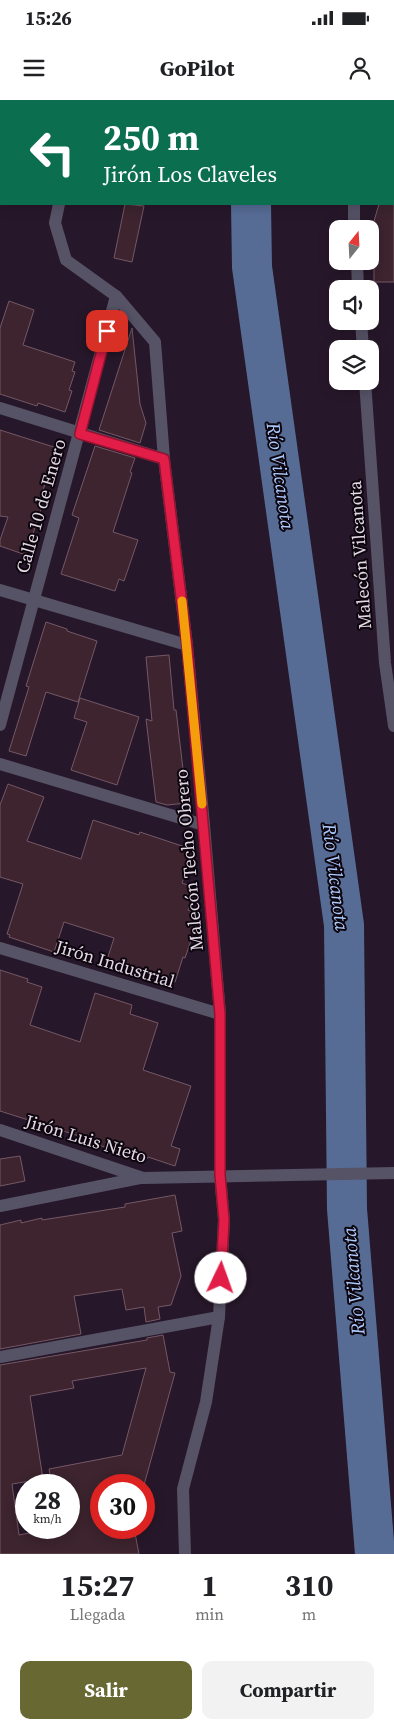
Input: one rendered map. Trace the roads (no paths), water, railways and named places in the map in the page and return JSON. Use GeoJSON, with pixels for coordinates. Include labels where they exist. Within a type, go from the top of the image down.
{"type":"FeatureCollection","features":[{"type":"Feature","properties":{"kind":"street","name":"Malecón Techo Obrero"},"geometry":{"type":"LineString","coordinates":[[59,205],[55,223],[66,260],[116,296],[155,342],[164,459],[187,645],[204,825],[220,1014],[220,1175],[224,1220],[219,1317],[206,1402],[183,1489],[185,1554]]}},
{"type":"Feature","properties":{"kind":"street"},"geometry":{"type":"LineString","coordinates":[[354,205],[354,220]]}},
{"type":"Feature","properties":{"kind":"street","name":"Calle 10 de Enero"},"geometry":{"type":"LineString","coordinates":[[0,726],[116,296]]}},
{"type":"Feature","properties":{"kind":"street","name":"Malecón Vilcanota"},"geometry":{"type":"LineString","coordinates":[[366,390],[394,726]]}},
{"type":"Feature","properties":{"kind":"street"},"geometry":{"type":"LineString","coordinates":[[0,408],[164,459]]}},
{"type":"Feature","properties":{"kind":"street"},"geometry":{"type":"LineString","coordinates":[[0,590],[187,645]]}},
{"type":"Feature","properties":{"kind":"street"},"geometry":{"type":"LineString","coordinates":[[0,764],[204,825]]}},
{"type":"Feature","properties":{"kind":"street","name":"Jirón Industrial"},"geometry":{"type":"LineString","coordinates":[[0,948],[220,1014]]}},
{"type":"Feature","properties":{"kind":"street","name":"Jirón Luis Nieto"},"geometry":{"type":"LineString","coordinates":[[0,1130],[142,1178],[394,1173]]}},
{"type":"Feature","properties":{"kind":"street"},"geometry":{"type":"LineString","coordinates":[[0,1206],[142,1178]]}},
{"type":"Feature","properties":{"kind":"street"},"geometry":{"type":"LineString","coordinates":[[0,1357],[219,1317]]}},
{"type":"Feature","properties":{"kind":"waterway","name":"Río Vilcanota"},"geometry":{"type":"LineString","coordinates":[[251,205],[252,267],[344,925],[347,1209],[375,1554]]}}]}
